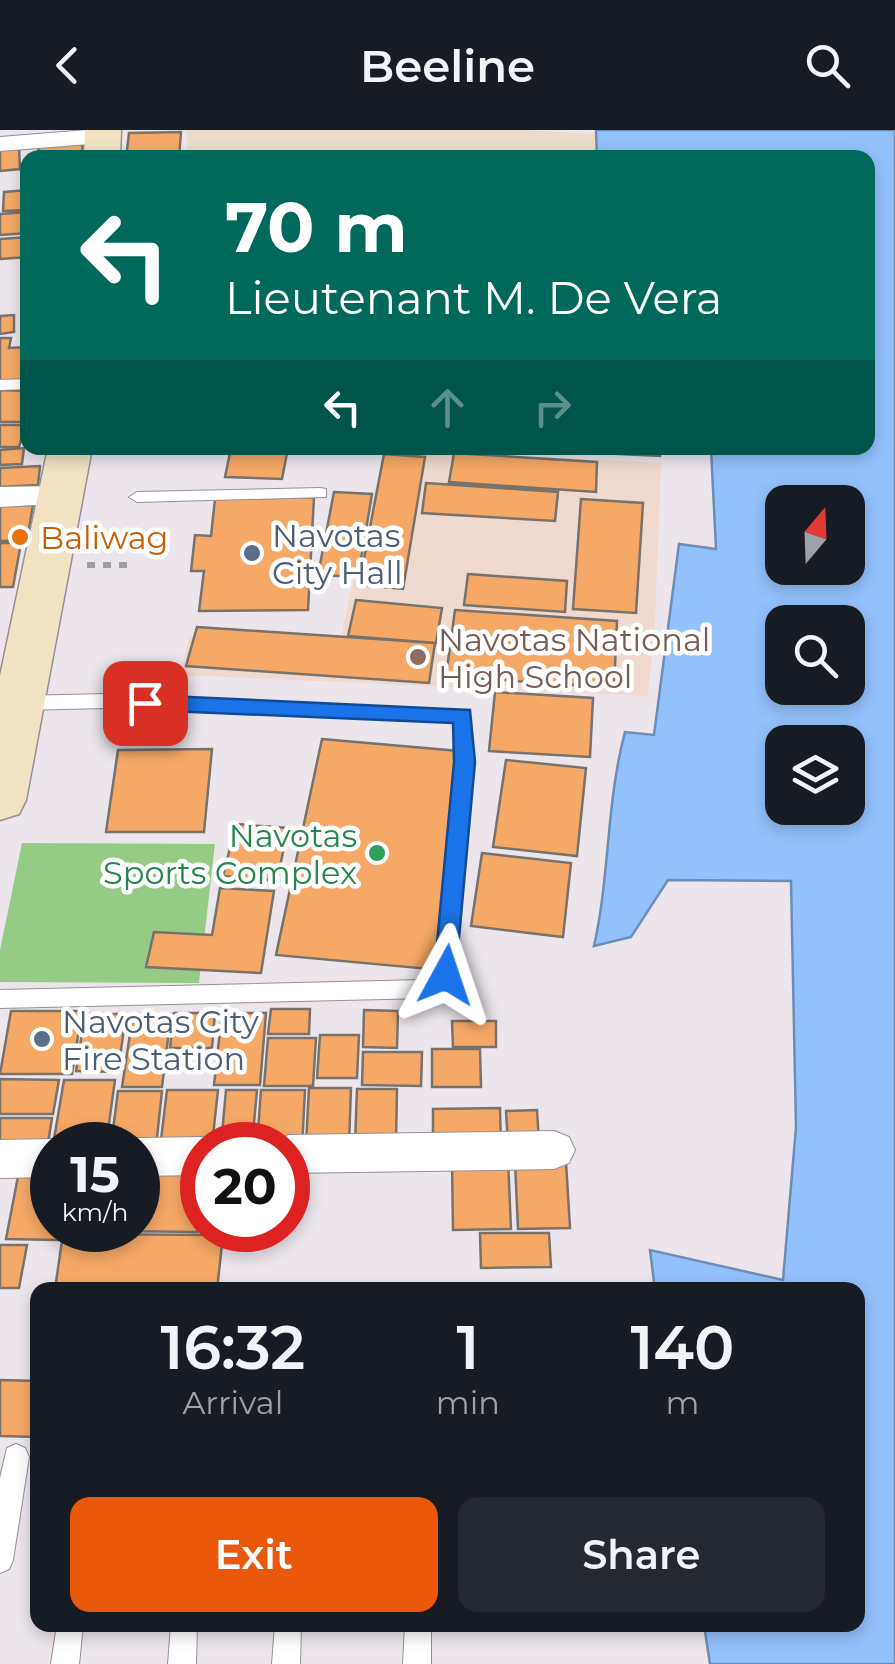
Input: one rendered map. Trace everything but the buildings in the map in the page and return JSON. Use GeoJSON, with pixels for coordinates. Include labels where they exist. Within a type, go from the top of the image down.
{"type":"FeatureCollection","features":[{"type":"Feature","properties":{"kind":"main road"},"geometry":{"type":"LineString","coordinates":[[0,800],[69,455]]}},
{"type":"Feature","properties":{"kind":"street"},"geometry":{"type":"LineString","coordinates":[[0,144],[103,141]]}},
{"type":"Feature","properties":{"kind":"street"},"geometry":{"type":"LineString","coordinates":[[0,497],[60,496]]}},
{"type":"Feature","properties":{"kind":"street"},"geometry":{"type":"LineString","coordinates":[[310,1154],[554,1150]]}},
{"type":"Feature","properties":{"kind":"street"},"geometry":{"type":"LineString","coordinates":[[0,1159],[30,1158]]}},
{"type":"Feature","properties":{"kind":"lane"},"geometry":{"type":"LineString","coordinates":[[138,497],[320,493]]}},
{"type":"Feature","properties":{"kind":"lane"},"geometry":{"type":"LineString","coordinates":[[0,998],[428,989],[446,975],[465,762],[463,716],[105,701],[19,704]]}},
{"type":"Feature","properties":{"kind":"lane"},"geometry":{"type":"LineString","coordinates":[[0,1560],[16,1457]]}},
{"type":"Feature","properties":{"kind":"lane"},"geometry":{"type":"LineString","coordinates":[[65,1664],[69,1632]]}},
{"type":"Feature","properties":{"kind":"lane"},"geometry":{"type":"LineString","coordinates":[[182,1664],[184,1632]]}},
{"type":"Feature","properties":{"kind":"lane"},"geometry":{"type":"LineString","coordinates":[[286,1664],[288,1632]]}},
{"type":"Feature","properties":{"kind":"lane"},"geometry":{"type":"LineString","coordinates":[[418,1632],[418,1664]]}},
{"type":"Feature","properties":{"kind":"path"},"geometry":{"type":"LineString","coordinates":[[86,565],[127,566]]}},
{"type":"Feature","properties":{"kind":"shaded area"},"geometry":{"type":"Polygon","coordinates":[[[186,130],[524,130],[595,134],[596,150],[187,150],[186,130]]]}},
{"type":"Feature","properties":{"kind":"shaded area"},"geometry":{"type":"Polygon","coordinates":[[[383,455],[503,455],[661,463],[648,696],[181,675],[189,636],[340,640],[383,455]]]}},
{"type":"Feature","properties":{"kind":"green space"},"geometry":{"type":"Polygon","coordinates":[[[22,843],[215,844],[199,983],[0,982],[0,950],[22,843]]]}},
{"type":"Feature","properties":{"kind":"water"},"geometry":{"type":"Polygon","coordinates":[[[596,130],[895,130],[895,1664],[710,1664],[705,1632],[865,1632],[865,1282],[654,1282],[650,1250],[783,1280],[796,1127],[791,881],[668,880],[631,937],[594,946],[614,785],[625,732],[654,735],[679,544],[716,549],[711,455],[875,455],[875,150],[597,150],[596,130]]]}},
{"type":"Feature","properties":{"kind":"place","name":"Baliwag"},"geometry":{"type":"Point","coordinates":[20,537]}},
{"type":"Feature","properties":{"kind":"place","name":"Navotas City Hall"},"geometry":{"type":"Point","coordinates":[252,553]}},
{"type":"Feature","properties":{"kind":"place","name":"Navotas National High School"},"geometry":{"type":"Point","coordinates":[418,657]}},
{"type":"Feature","properties":{"kind":"place","name":"Navotas Sports Complex"},"geometry":{"type":"Point","coordinates":[377,853]}},
{"type":"Feature","properties":{"kind":"place","name":"Navotas City Fire Station"},"geometry":{"type":"Point","coordinates":[42,1039]}},
{"type":"Feature","properties":{"kind":"route"},"geometry":{"type":"LineString","coordinates":[[145,703],[463,716],[465,762],[446,975]]}}]}
